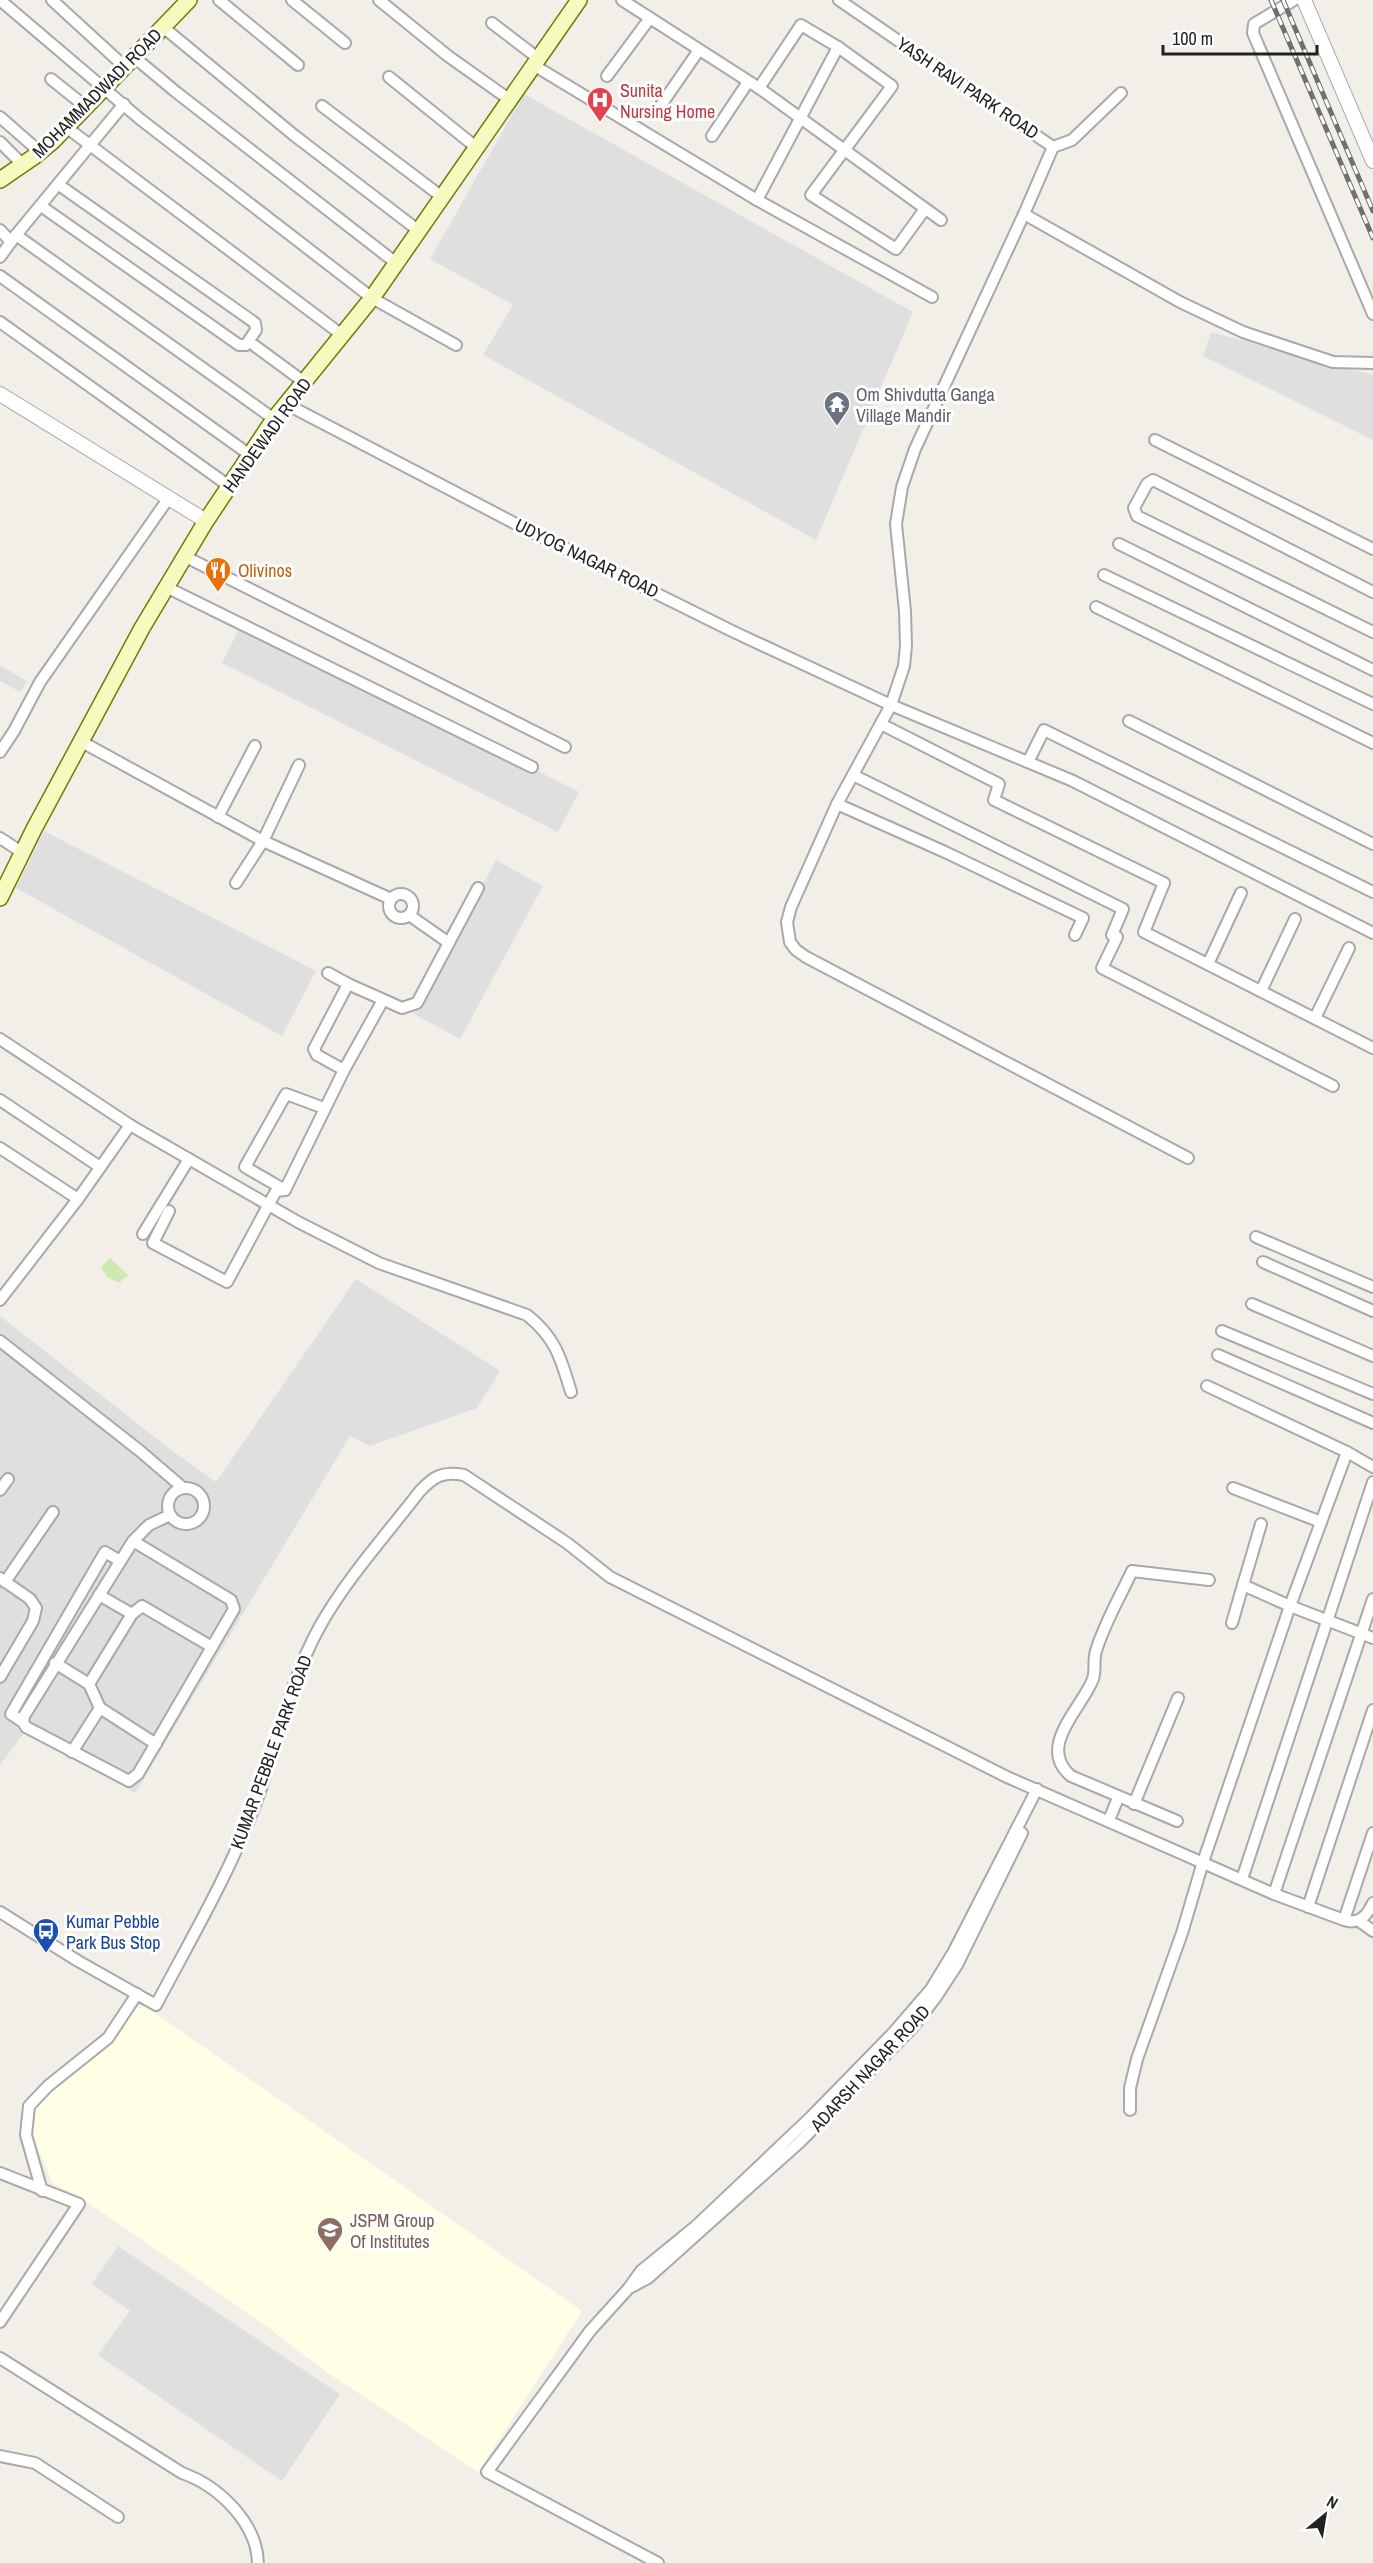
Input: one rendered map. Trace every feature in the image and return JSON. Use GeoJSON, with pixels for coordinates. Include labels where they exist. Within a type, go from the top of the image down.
{"type":"FeatureCollection","features":[{"type":"Feature","properties":{"kind":"main road","name":"HANDEWADI ROAD"},"geometry":{"type":"LineString","coordinates":[[0,898],[166,587],[206,521],[274,419],[372,298],[579,0]]}},
{"type":"Feature","properties":{"kind":"main road","name":"MOHAMMADWADI ROAD"},"geometry":{"type":"LineString","coordinates":[[0,180],[40,152],[66,127],[163,27],[181,3]]}},
{"type":"Feature","properties":{"kind":"street"},"geometry":{"type":"LineString","coordinates":[[0,0],[124,105],[372,298],[456,345]]}},
{"type":"Feature","properties":{"kind":"street"},"geometry":{"type":"LineString","coordinates":[[52,0],[129,62],[176,92],[396,263]]}},
{"type":"Feature","properties":{"kind":"street"},"geometry":{"type":"LineString","coordinates":[[219,0],[298,65]]}},
{"type":"Feature","properties":{"kind":"street"},"geometry":{"type":"LineString","coordinates":[[292,0],[345,43]]}},
{"type":"Feature","properties":{"kind":"street"},"geometry":{"type":"LineString","coordinates":[[379,0],[448,56],[510,100]]}},
{"type":"Feature","properties":{"kind":"street"},"geometry":{"type":"LineString","coordinates":[[622,0],[759,88],[941,220]]}},
{"type":"Feature","properties":{"kind":"street","name":"YASH RAVI PARK ROAD"},"geometry":{"type":"LineString","coordinates":[[839,0],[1053,147],[1072,140],[1121,93]]}},
{"type":"Feature","properties":{"kind":"street"},"geometry":{"type":"LineString","coordinates":[[1294,0],[1260,19],[1254,24],[1253,33],[1373,314]]}},
{"type":"Feature","properties":{"kind":"street"},"geometry":{"type":"LineString","coordinates":[[1304,0],[1373,161]]}},
{"type":"Feature","properties":{"kind":"street"},"geometry":{"type":"LineString","coordinates":[[607,76],[650,18]]}},
{"type":"Feature","properties":{"kind":"street"},"geometry":{"type":"LineString","coordinates":[[492,22],[537,63],[757,200],[932,297]]}},
{"type":"Feature","properties":{"kind":"street"},"geometry":{"type":"LineString","coordinates":[[759,88],[801,25],[838,47],[892,86],[811,195],[896,249],[926,209]]}},
{"type":"Feature","properties":{"kind":"street"},"geometry":{"type":"LineString","coordinates":[[163,27],[295,136],[419,231]]}},
{"type":"Feature","properties":{"kind":"street"},"geometry":{"type":"LineString","coordinates":[[757,200],[838,47]]}},
{"type":"Feature","properties":{"kind":"street"},"geometry":{"type":"LineString","coordinates":[[659,108],[699,50]]}},
{"type":"Feature","properties":{"kind":"street"},"geometry":{"type":"LineString","coordinates":[[389,77],[477,148]]}},
{"type":"Feature","properties":{"kind":"street"},"geometry":{"type":"LineString","coordinates":[[51,79],[86,107]]}},
{"type":"Feature","properties":{"kind":"street"},"geometry":{"type":"LineString","coordinates":[[712,136],[748,82]]}},
{"type":"Feature","properties":{"kind":"street"},"geometry":{"type":"LineString","coordinates":[[0,257],[13,238],[124,105]]}},
{"type":"Feature","properties":{"kind":"street"},"geometry":{"type":"LineString","coordinates":[[322,106],[442,197]]}},
{"type":"Feature","properties":{"kind":"street"},"geometry":{"type":"LineString","coordinates":[[0,117],[40,152]]}},
{"type":"Feature","properties":{"kind":"street"},"geometry":{"type":"LineString","coordinates":[[66,127],[342,335]]}},
{"type":"Feature","properties":{"kind":"street"},"geometry":{"type":"LineString","coordinates":[[0,142],[23,165]]}},
{"type":"Feature","properties":{"kind":"street"},"geometry":{"type":"LineString","coordinates":[[1053,147],[915,449],[902,487],[896,524],[905,611],[904,666],[891,705],[837,804],[791,907],[788,932],[790,942],[796,950],[1188,1158]]}},
{"type":"Feature","properties":{"kind":"street"},"geometry":{"type":"LineString","coordinates":[[41,206],[239,345],[246,345],[256,330],[255,323],[59,184]]}},
{"type":"Feature","properties":{"kind":"street"},"geometry":{"type":"LineString","coordinates":[[1024,213],[1180,302],[1243,332],[1333,362],[1373,363]]}},
{"type":"Feature","properties":{"kind":"street"},"geometry":{"type":"LineString","coordinates":[[0,231],[274,419]]}},
{"type":"Feature","properties":{"kind":"street"},"geometry":{"type":"LineString","coordinates":[[0,276],[250,455]]}},
{"type":"Feature","properties":{"kind":"street"},"geometry":{"type":"LineString","coordinates":[[0,322],[229,486]]}},
{"type":"Feature","properties":{"kind":"street"},"geometry":{"type":"LineString","coordinates":[[255,346],[304,382]]}},
{"type":"Feature","properties":{"kind":"street"},"geometry":{"type":"LineString","coordinates":[[0,394],[206,521]]}},
{"type":"Feature","properties":{"kind":"street","name":"UDYOG NAGAR ROAD"},"geometry":{"type":"LineString","coordinates":[[286,404],[547,539],[734,632],[891,705],[1073,781],[1373,933]]}},
{"type":"Feature","properties":{"kind":"street"},"geometry":{"type":"LineString","coordinates":[[1155,440],[1373,549]]}},
{"type":"Feature","properties":{"kind":"street"},"geometry":{"type":"LineString","coordinates":[[1373,592],[1153,480],[1148,484],[1134,508],[1137,516],[1373,632]]}},
{"type":"Feature","properties":{"kind":"street"},"geometry":{"type":"LineString","coordinates":[[0,752],[40,682],[168,499]]}},
{"type":"Feature","properties":{"kind":"street"},"geometry":{"type":"LineString","coordinates":[[1119,544],[1373,670]]}},
{"type":"Feature","properties":{"kind":"street"},"geometry":{"type":"LineString","coordinates":[[184,556],[565,747]]}},
{"type":"Feature","properties":{"kind":"street"},"geometry":{"type":"LineString","coordinates":[[1104,575],[1373,704]]}},
{"type":"Feature","properties":{"kind":"street"},"geometry":{"type":"LineString","coordinates":[[166,587],[532,767]]}},
{"type":"Feature","properties":{"kind":"street"},"geometry":{"type":"LineString","coordinates":[[1096,607],[1373,742]]}},
{"type":"Feature","properties":{"kind":"street"},"geometry":{"type":"LineString","coordinates":[[1129,721],[1373,844]]}},
{"type":"Feature","properties":{"kind":"street"},"geometry":{"type":"LineString","coordinates":[[881,724],[999,784],[994,800],[1164,883],[1144,932],[1315,1018],[1371,1043]]}},
{"type":"Feature","properties":{"kind":"street"},"geometry":{"type":"LineString","coordinates":[[1028,762],[1044,730],[1373,892]]}},
{"type":"Feature","properties":{"kind":"street"},"geometry":{"type":"LineString","coordinates":[[82,742],[262,841],[391,899]]}},
{"type":"Feature","properties":{"kind":"street"},"geometry":{"type":"LineString","coordinates":[[219,817],[255,746]]}},
{"type":"Feature","properties":{"kind":"street"},"geometry":{"type":"LineString","coordinates":[[236,883],[262,841],[299,765]]}},
{"type":"Feature","properties":{"kind":"street"},"geometry":{"type":"LineString","coordinates":[[853,775],[1124,909],[1113,934],[1118,937],[1102,968],[1333,1086]]}},
{"type":"Feature","properties":{"kind":"street"},"geometry":{"type":"LineString","coordinates":[[837,804],[1083,918],[1076,935]]}},
{"type":"Feature","properties":{"kind":"street"},"geometry":{"type":"LineString","coordinates":[[0,838],[22,853]]}},
{"type":"Feature","properties":{"kind":"street"},"geometry":{"type":"LineString","coordinates":[[328,973],[402,1008],[417,1003],[478,888]]}},
{"type":"Feature","properties":{"kind":"street"},"geometry":{"type":"LineString","coordinates":[[1208,964],[1241,893]]}},
{"type":"Feature","properties":{"kind":"street"},"geometry":{"type":"LineString","coordinates":[[398,894],[409,897],[413,904],[409,915],[402,918],[394,916],[389,910],[391,899],[398,894]]}},
{"type":"Feature","properties":{"kind":"street"},"geometry":{"type":"LineString","coordinates":[[409,915],[449,943]]}},
{"type":"Feature","properties":{"kind":"street"},"geometry":{"type":"LineString","coordinates":[[1261,991],[1296,919]]}},
{"type":"Feature","properties":{"kind":"street"},"geometry":{"type":"LineString","coordinates":[[1315,1018],[1349,948]]}},
{"type":"Feature","properties":{"kind":"street"},"geometry":{"type":"LineString","coordinates":[[344,1070],[317,1055],[314,1049],[348,984]]}},
{"type":"Feature","properties":{"kind":"street"},"geometry":{"type":"LineString","coordinates":[[285,1190],[324,1108],[383,1000]]}},
{"type":"Feature","properties":{"kind":"street"},"geometry":{"type":"LineString","coordinates":[[0,1039],[130,1125],[268,1205],[379,1263],[527,1316],[542,1327],[551,1338],[560,1355],[571,1392]]}},
{"type":"Feature","properties":{"kind":"street"},"geometry":{"type":"LineString","coordinates":[[285,1190],[245,1167],[286,1095],[324,1108]]}},
{"type":"Feature","properties":{"kind":"street"},"geometry":{"type":"LineString","coordinates":[[0,1100],[100,1167]]}},
{"type":"Feature","properties":{"kind":"street"},"geometry":{"type":"LineString","coordinates":[[0,1300],[78,1199],[130,1125]]}},
{"type":"Feature","properties":{"kind":"street"},"geometry":{"type":"LineString","coordinates":[[0,1148],[78,1199]]}},
{"type":"Feature","properties":{"kind":"street"},"geometry":{"type":"LineString","coordinates":[[143,1234],[189,1159]]}},
{"type":"Feature","properties":{"kind":"street"},"geometry":{"type":"LineString","coordinates":[[169,1211],[153,1243],[227,1282],[276,1191],[285,1190]]}},
{"type":"Feature","properties":{"kind":"street"},"geometry":{"type":"LineString","coordinates":[[1256,1237],[1373,1287]]}},
{"type":"Feature","properties":{"kind":"street"},"geometry":{"type":"LineString","coordinates":[[1263,1262],[1373,1311]]}},
{"type":"Feature","properties":{"kind":"street"},"geometry":{"type":"LineString","coordinates":[[1252,1304],[1373,1356]]}},
{"type":"Feature","properties":{"kind":"street"},"geometry":{"type":"LineString","coordinates":[[1222,1331],[1373,1394]]}},
{"type":"Feature","properties":{"kind":"street"},"geometry":{"type":"LineString","coordinates":[[0,1341],[140,1451],[182,1487],[196,1491],[204,1502],[204,1510],[195,1521],[189,1524],[182,1523],[170,1515],[168,1501],[176,1490],[182,1487]]}},
{"type":"Feature","properties":{"kind":"street"},"geometry":{"type":"LineString","coordinates":[[1218,1355],[1373,1423]]}},
{"type":"Feature","properties":{"kind":"street"},"geometry":{"type":"LineString","coordinates":[[1207,1386],[1347,1452],[1373,1467]]}},
{"type":"Feature","properties":{"kind":"street"},"geometry":{"type":"LineString","coordinates":[[1130,2110],[1130,2088],[1137,2059],[1182,1933],[1203,1862],[1290,1606],[1347,1452]]}},
{"type":"Feature","properties":{"kind":"street","name":"KUMAR PEBBLE PARK ROAD"},"geometry":{"type":"LineString","coordinates":[[0,1912],[156,2005],[215,1893],[253,1809],[295,1679],[320,1626],[334,1603],[432,1478],[441,1474],[464,1475],[567,1544],[610,1577],[1007,1777],[1040,1790]]}},
{"type":"Feature","properties":{"kind":"street"},"geometry":{"type":"LineString","coordinates":[[0,1490],[8,1479]]}},
{"type":"Feature","properties":{"kind":"street"},"geometry":{"type":"LineString","coordinates":[[1242,1879],[1373,1482]]}},
{"type":"Feature","properties":{"kind":"street"},"geometry":{"type":"LineString","coordinates":[[1233,1488],[1321,1522]]}},
{"type":"Feature","properties":{"kind":"street"},"geometry":{"type":"LineString","coordinates":[[0,1677],[33,1621],[36,1608],[30,1599],[3,1580],[53,1512]]}},
{"type":"Feature","properties":{"kind":"street"},"geometry":{"type":"LineString","coordinates":[[23,1722],[26,1710],[133,1541],[149,1525],[170,1515]]}},
{"type":"Feature","properties":{"kind":"street"},"geometry":{"type":"LineString","coordinates":[[1232,1623],[1261,1524]]}},
{"type":"Feature","properties":{"kind":"street"},"geometry":{"type":"LineString","coordinates":[[120,1561],[105,1552],[11,1714],[23,1722],[26,1727],[129,1781],[138,1774],[234,1609],[231,1600],[133,1541]]}},
{"type":"Feature","properties":{"kind":"street"},"geometry":{"type":"LineString","coordinates":[[1177,1821],[1118,1798],[1071,1776],[1061,1768],[1058,1759],[1059,1746],[1067,1722],[1093,1678],[1095,1652],[1132,1571],[1209,1580]]}},
{"type":"Feature","properties":{"kind":"street"},"geometry":{"type":"LineString","coordinates":[[1243,1585],[1373,1638]]}},
{"type":"Feature","properties":{"kind":"street"},"geometry":{"type":"LineString","coordinates":[[99,1595],[132,1614]]}},
{"type":"Feature","properties":{"kind":"street"},"geometry":{"type":"LineString","coordinates":[[1274,1894],[1373,1599]]}},
{"type":"Feature","properties":{"kind":"street"},"geometry":{"type":"LineString","coordinates":[[90,1684],[132,1614],[142,1606],[212,1647]]}},
{"type":"Feature","properties":{"kind":"street"},"geometry":{"type":"LineString","coordinates":[[55,1664],[90,1684],[100,1708],[156,1744]]}},
{"type":"Feature","properties":{"kind":"street"},"geometry":{"type":"LineString","coordinates":[[1134,1804],[1178,1698]]}},
{"type":"Feature","properties":{"kind":"street"},"geometry":{"type":"LineString","coordinates":[[72,1752],[100,1708]]}},
{"type":"Feature","properties":{"kind":"street"},"geometry":{"type":"LineString","coordinates":[[1308,1907],[1373,1710]]}},
{"type":"Feature","properties":{"kind":"street"},"geometry":{"type":"LineString","coordinates":[[1040,1790],[1274,1894],[1344,1920],[1359,1921],[1373,1903]]}},
{"type":"Feature","properties":{"kind":"street","name":"ADARSH NAGAR ROAD"},"geometry":{"type":"LineString","coordinates":[[658,2563],[487,2472],[590,2331],[628,2289],[648,2278],[768,2172],[913,2027],[957,1965],[1040,1790]]}},
{"type":"Feature","properties":{"kind":"street"},"geometry":{"type":"LineString","coordinates":[[1109,1820],[1118,1798]]}},
{"type":"Feature","properties":{"kind":"street"},"geometry":{"type":"LineString","coordinates":[[1344,1920],[1373,1833]]}},
{"type":"Feature","properties":{"kind":"street"},"geometry":{"type":"LineString","coordinates":[[1359,1921],[1373,1931]]}},
{"type":"Feature","properties":{"kind":"street"},"geometry":{"type":"LineString","coordinates":[[42,2190],[26,2135],[29,2106],[48,2086],[108,2038],[136,1994]]}},
{"type":"Feature","properties":{"kind":"street"},"geometry":{"type":"LineString","coordinates":[[0,2173],[79,2204],[0,2322]]}},
{"type":"Feature","properties":{"kind":"street"},"geometry":{"type":"LineString","coordinates":[[0,2358],[214,2491],[246,2522],[258,2546],[258,2563]]}},
{"type":"Feature","properties":{"kind":"street"},"geometry":{"type":"LineString","coordinates":[[0,2456],[35,2463],[118,2517]]}},
{"type":"Feature","properties":{"kind":"shaded area"},"geometry":{"type":"Polygon","coordinates":[[[524,94],[913,312],[816,540],[483,355],[513,305],[430,259],[524,94]]]}},
{"type":"Feature","properties":{"kind":"shaded area"},"geometry":{"type":"Polygon","coordinates":[[[1211,332],[1373,375],[1373,440],[1203,356],[1211,332]]]}},
{"type":"Feature","properties":{"kind":"shaded area"},"geometry":{"type":"Polygon","coordinates":[[[177,587],[579,792],[558,832],[222,663],[238,631],[172,597],[177,587]]]}},
{"type":"Feature","properties":{"kind":"shaded area"},"geometry":{"type":"Polygon","coordinates":[[[0,665],[27,681],[20,692],[0,681],[0,665]]]}},
{"type":"Feature","properties":{"kind":"shaded area"},"geometry":{"type":"Polygon","coordinates":[[[44,831],[316,971],[282,1036],[16,888],[44,831]]]}},
{"type":"Feature","properties":{"kind":"shaded area"},"geometry":{"type":"Polygon","coordinates":[[[496,860],[543,886],[460,1039],[414,1014],[496,860]]]}},
{"type":"Feature","properties":{"kind":"shaded area"},"geometry":{"type":"Polygon","coordinates":[[[356,1279],[500,1371],[477,1408],[370,1446],[350,1436],[135,1793],[26,1730],[0,1765],[0,1316],[175,1453],[216,1482],[356,1279]]]}},
{"type":"Feature","properties":{"kind":"shaded area","name":"JSPM Group Of Institutes"},"geometry":{"type":"Polygon","coordinates":[[[145,2006],[582,2311],[478,2472],[325,2371],[269,2328],[77,2195],[53,2184],[33,2137],[33,2106],[55,2086],[111,2044],[132,2011],[145,2006]]]}},
{"type":"Feature","properties":{"kind":"shaded area"},"geometry":{"type":"Polygon","coordinates":[[[118,2246],[340,2394],[282,2481],[98,2355],[130,2311],[92,2284],[118,2246]]]}},
{"type":"Feature","properties":{"kind":"green space"},"geometry":{"type":"Polygon","coordinates":[[[110,1258],[128,1275],[119,1283],[107,1277],[101,1267],[110,1258]]]}},
{"type":"Feature","properties":{"kind":"railway"},"geometry":{"type":"LineString","coordinates":[[1271,0],[1373,238]]}},
{"type":"Feature","properties":{"kind":"railway"},"geometry":{"type":"LineString","coordinates":[[1283,0],[1373,211]]}},
{"type":"Feature","properties":{"kind":"place","name":"Sunita Nursing Home"},"geometry":{"type":"Point","coordinates":[600,123]}},
{"type":"Feature","properties":{"kind":"place","name":"Om Shivdutta Ganga Village Mandir"},"geometry":{"type":"Point","coordinates":[837,427]}},
{"type":"Feature","properties":{"kind":"place","name":"Olivinos"},"geometry":{"type":"Point","coordinates":[218,593]}},
{"type":"Feature","properties":{"kind":"place","name":"Kumar Pebble Park Bus Stop"},"geometry":{"type":"Point","coordinates":[46,1954]}},
{"type":"Feature","properties":{"kind":"place","name":"JSPM Group Of Institutes"},"geometry":{"type":"Point","coordinates":[330,2253]}}]}
